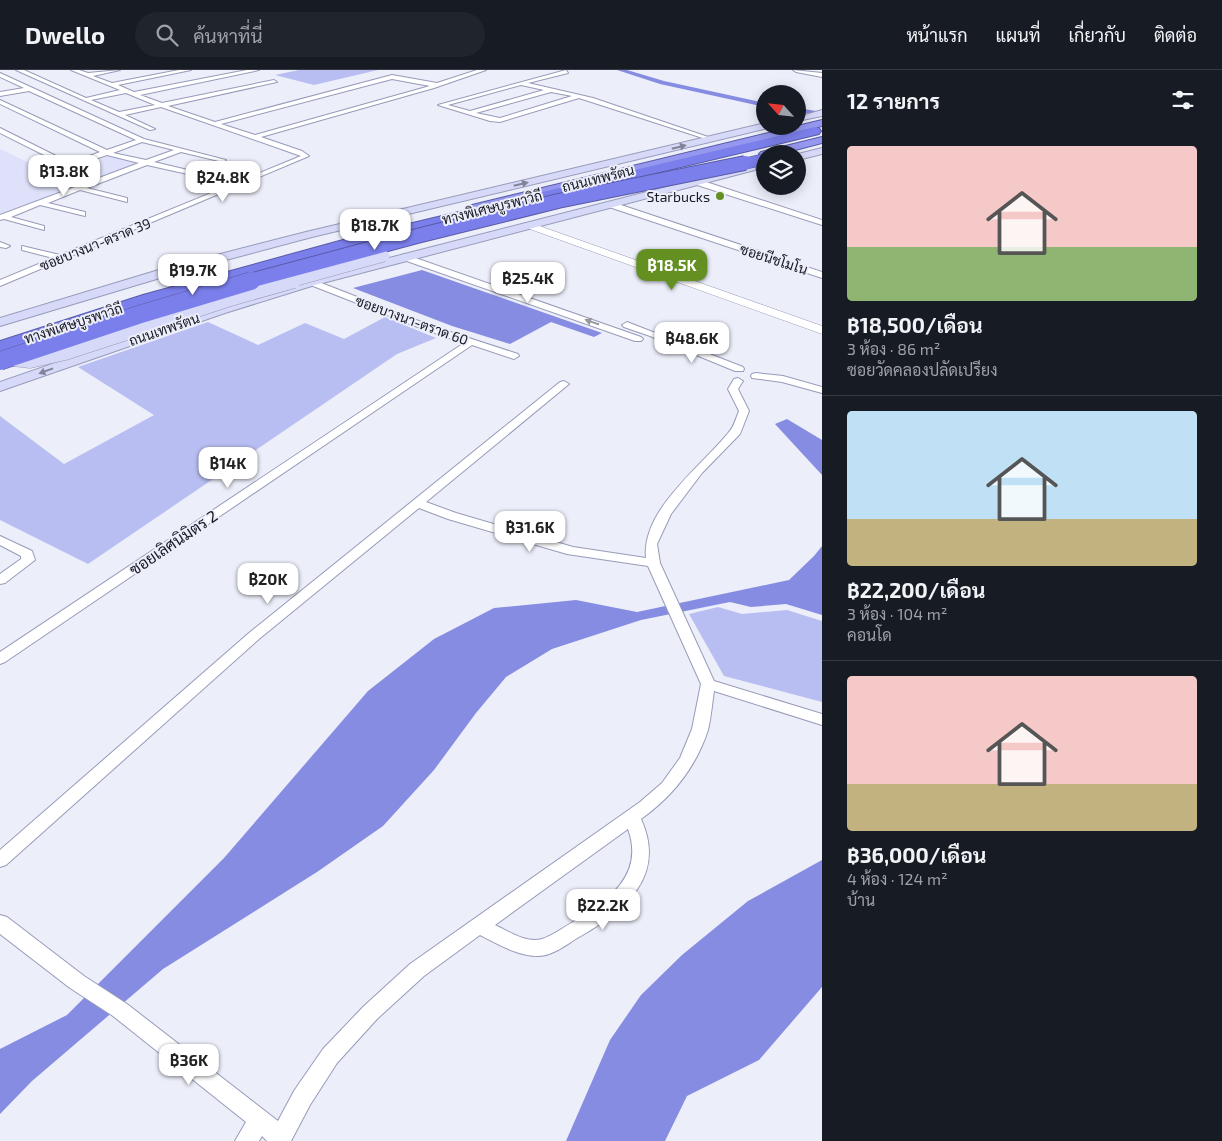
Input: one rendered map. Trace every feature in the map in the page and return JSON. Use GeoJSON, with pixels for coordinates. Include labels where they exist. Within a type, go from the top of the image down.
{"type":"FeatureCollection","features":[{"type":"Feature","properties":{"kind":"highway"},"geometry":{"type":"LineString","coordinates":[[791,145],[820,130]]}},
{"type":"Feature","properties":{"kind":"highway"},"geometry":{"type":"LineString","coordinates":[[801,145],[820,130]]}},
{"type":"Feature","properties":{"kind":"highway","name":"ถนนเทพรัตน"},"geometry":{"type":"LineString","coordinates":[[788,145],[820,130]]}},
{"type":"Feature","properties":{"kind":"highway","name":"ทางพิเศษบูรพาวิถี"},"geometry":{"type":"LineString","coordinates":[[0,345],[149,298],[359,240],[820,130]]}},
{"type":"Feature","properties":{"kind":"highway"},"geometry":{"type":"LineString","coordinates":[[0,361],[163,306],[374,247],[576,197],[756,158]]}},
{"type":"Feature","properties":{"kind":"highway","name":"ถนนเทพรัตน"},"geometry":{"type":"LineString","coordinates":[[0,369],[171,311],[380,250],[756,158]]}},
{"type":"Feature","properties":{"kind":"highway","name":"ทางพิเศษบูรพาวิถี"},"geometry":{"type":"LineString","coordinates":[[0,355],[158,303],[368,244],[553,198],[635,180],[756,158]]}},
{"type":"Feature","properties":{"kind":"main road"},"geometry":{"type":"LineString","coordinates":[[806,123],[820,130]]}},
{"type":"Feature","properties":{"kind":"main road","name":"ถนนเทพรัตน"},"geometry":{"type":"LineString","coordinates":[[0,322],[166,272],[310,234],[756,128]]}},
{"type":"Feature","properties":{"kind":"main road"},"geometry":{"type":"LineString","coordinates":[[806,155],[822,151]]}},
{"type":"Feature","properties":{"kind":"main road","name":"ถนนเทพรัตน"},"geometry":{"type":"LineString","coordinates":[[0,387],[222,310],[311,282],[418,253],[612,206],[756,166]]}},
{"type":"Feature","properties":{"kind":"main road"},"geometry":{"type":"LineString","coordinates":[[0,355],[7,358],[30,361],[65,353],[227,300],[384,256],[625,197],[683,186]]}},
{"type":"Feature","properties":{"kind":"main road"},"geometry":{"type":"LineString","coordinates":[[0,332],[10,325],[204,267],[442,207],[491,192]]}},
{"type":"Feature","properties":{"kind":"street"},"geometry":{"type":"LineString","coordinates":[[19,70],[152,129]]}},
{"type":"Feature","properties":{"kind":"street","name":"ซอยบางนา-ตราด 39"},"geometry":{"type":"LineString","coordinates":[[0,284],[306,156],[300,152],[161,106],[74,70]]}},
{"type":"Feature","properties":{"kind":"street"},"geometry":{"type":"LineString","coordinates":[[88,76],[116,70]]}},
{"type":"Feature","properties":{"kind":"street"},"geometry":{"type":"LineString","coordinates":[[111,85],[188,70]]}},
{"type":"Feature","properties":{"kind":"street"},"geometry":{"type":"LineString","coordinates":[[134,94],[256,70]]}},
{"type":"Feature","properties":{"kind":"street"},"geometry":{"type":"LineString","coordinates":[[254,137],[437,86],[483,70]]}},
{"type":"Feature","properties":{"kind":"street"},"geometry":{"type":"LineString","coordinates":[[796,70],[822,75]]}},
{"type":"Feature","properties":{"kind":"street"},"geometry":{"type":"LineString","coordinates":[[566,72],[441,105],[470,114],[500,120],[580,96]]}},
{"type":"Feature","properties":{"kind":"street"},"geometry":{"type":"LineString","coordinates":[[0,75],[142,140],[223,160]]}},
{"type":"Feature","properties":{"kind":"street"},"geometry":{"type":"LineString","coordinates":[[214,125],[392,77],[400,77],[437,86]]}},
{"type":"Feature","properties":{"kind":"street"},"geometry":{"type":"LineString","coordinates":[[120,114],[274,82]]}},
{"type":"Feature","properties":{"kind":"street"},"geometry":{"type":"LineString","coordinates":[[522,83],[580,96],[711,139]]}},
{"type":"Feature","properties":{"kind":"street"},"geometry":{"type":"LineString","coordinates":[[0,94],[29,88]]}},
{"type":"Feature","properties":{"kind":"street"},"geometry":{"type":"LineString","coordinates":[[470,114],[552,90]]}},
{"type":"Feature","properties":{"kind":"street"},"geometry":{"type":"LineString","coordinates":[[89,98],[126,91]]}},
{"type":"Feature","properties":{"kind":"street"},"geometry":{"type":"LineString","coordinates":[[0,102],[107,153],[189,173]]}},
{"type":"Feature","properties":{"kind":"street"},"geometry":{"type":"LineString","coordinates":[[0,130],[69,164],[76,164],[142,140]]}},
{"type":"Feature","properties":{"kind":"street"},"geometry":{"type":"LineString","coordinates":[[2,217],[180,150]]}},
{"type":"Feature","properties":{"kind":"street"},"geometry":{"type":"LineString","coordinates":[[697,182],[822,223]]}},
{"type":"Feature","properties":{"kind":"street"},"geometry":{"type":"LineString","coordinates":[[80,188],[124,200]]}},
{"type":"Feature","properties":{"kind":"street"},"geometry":{"type":"LineString","coordinates":[[40,203],[82,214]]}},
{"type":"Feature","properties":{"kind":"street","name":"ซอยนีชโมโน"},"geometry":{"type":"LineString","coordinates":[[612,206],[822,275]]}},
{"type":"Feature","properties":{"kind":"street"},"geometry":{"type":"LineString","coordinates":[[2,217],[41,228]]}},
{"type":"Feature","properties":{"kind":"street"},"geometry":{"type":"LineString","coordinates":[[531,226],[822,330]]}},
{"type":"Feature","properties":{"kind":"street"},"geometry":{"type":"LineString","coordinates":[[25,248],[62,258]]}},
{"type":"Feature","properties":{"kind":"street"},"geometry":{"type":"LineString","coordinates":[[418,253],[648,339],[735,378],[747,382],[754,380],[756,376],[783,379],[822,390]]}},
{"type":"Feature","properties":{"kind":"street"},"geometry":{"type":"LineString","coordinates":[[0,923],[77,982],[120,1010],[261,1120],[279,1140],[302,1098],[330,1056],[417,970],[632,817],[668,787],[687,760],[700,729],[708,684],[668,600],[653,563],[651,544],[657,527],[665,513],[698,471],[729,442],[736,432],[744,411],[735,378],[666,340],[648,339],[404,257]]}},
{"type":"Feature","properties":{"kind":"street","name":"ซอยบางนา-ตราด 60"},"geometry":{"type":"LineString","coordinates":[[311,282],[426,327],[514,356]]}},
{"type":"Feature","properties":{"kind":"street","name":"ซอยเลิศนิมิตร 2"},"geometry":{"type":"LineString","coordinates":[[0,660],[471,342]]}},
{"type":"Feature","properties":{"kind":"street"},"geometry":{"type":"LineString","coordinates":[[0,860],[238,649],[564,384]]}},
{"type":"Feature","properties":{"kind":"street"},"geometry":{"type":"LineString","coordinates":[[417,503],[452,516],[572,551],[653,563]]}},
{"type":"Feature","properties":{"kind":"street"},"geometry":{"type":"LineString","coordinates":[[0,580],[21,567],[28,560],[27,554],[2,543]]}},
{"type":"Feature","properties":{"kind":"street"},"geometry":{"type":"LineString","coordinates":[[708,684],[822,720]]}},
{"type":"Feature","properties":{"kind":"street"},"geometry":{"type":"LineString","coordinates":[[479,926],[524,947],[535,949],[545,947],[616,904],[634,884],[641,859],[641,840],[632,817]]}},
{"type":"Feature","properties":{"kind":"street"},"geometry":{"type":"LineString","coordinates":[[246,1141],[261,1120]]}},
{"type":"Feature","properties":{"kind":"shaded area"},"geometry":{"type":"Polygon","coordinates":[[[299,70],[378,70],[314,85],[275,75],[299,70]]]}},
{"type":"Feature","properties":{"kind":"shaded area"},"geometry":{"type":"Polygon","coordinates":[[[0,149],[51,173],[77,167],[111,155],[146,163],[0,216],[0,149]]]}},
{"type":"Feature","properties":{"kind":"shaded area"},"geometry":{"type":"Polygon","coordinates":[[[385,317],[436,338],[397,354],[88,564],[0,520],[0,416],[64,464],[154,415],[78,367],[208,322],[258,345],[305,323],[344,339],[385,317]]]}},
{"type":"Feature","properties":{"kind":"shaded area"},"geometry":{"type":"Polygon","coordinates":[[[718,607],[742,614],[787,610],[822,621],[822,702],[724,676],[689,614],[718,607]]]}},
{"type":"Feature","properties":{"kind":"water"},"geometry":{"type":"Polygon","coordinates":[[[422,270],[602,333],[594,337],[551,322],[510,344],[452,326],[353,288],[422,270]]]}},
{"type":"Feature","properties":{"kind":"water"},"geometry":{"type":"Polygon","coordinates":[[[787,419],[822,440],[822,475],[775,424],[787,419]]]}},
{"type":"Feature","properties":{"kind":"water"},"geometry":{"type":"Polygon","coordinates":[[[822,546],[822,615],[786,604],[751,607],[730,602],[641,620],[552,649],[506,677],[476,713],[434,770],[383,826],[317,872],[163,969],[32,1081],[0,1114],[0,1049],[67,1015],[224,858],[368,691],[434,639],[494,608],[576,600],[637,612],[789,580],[822,546]]]}},
{"type":"Feature","properties":{"kind":"water"},"geometry":{"type":"Polygon","coordinates":[[[822,860],[822,987],[759,1060],[687,1096],[665,1141],[566,1141],[610,1040],[641,995],[682,955],[748,901],[822,860]]]}},
{"type":"Feature","properties":{"kind":"waterway"},"geometry":{"type":"LineString","coordinates":[[620,70],[662,83],[756,103]]}},
{"type":"Feature","properties":{"kind":"waterway"},"geometry":{"type":"LineString","coordinates":[[806,111],[822,114]]}},
{"type":"Feature","properties":{"kind":"place","name":"Starbucks"},"geometry":{"type":"Point","coordinates":[720,196]}}]}
